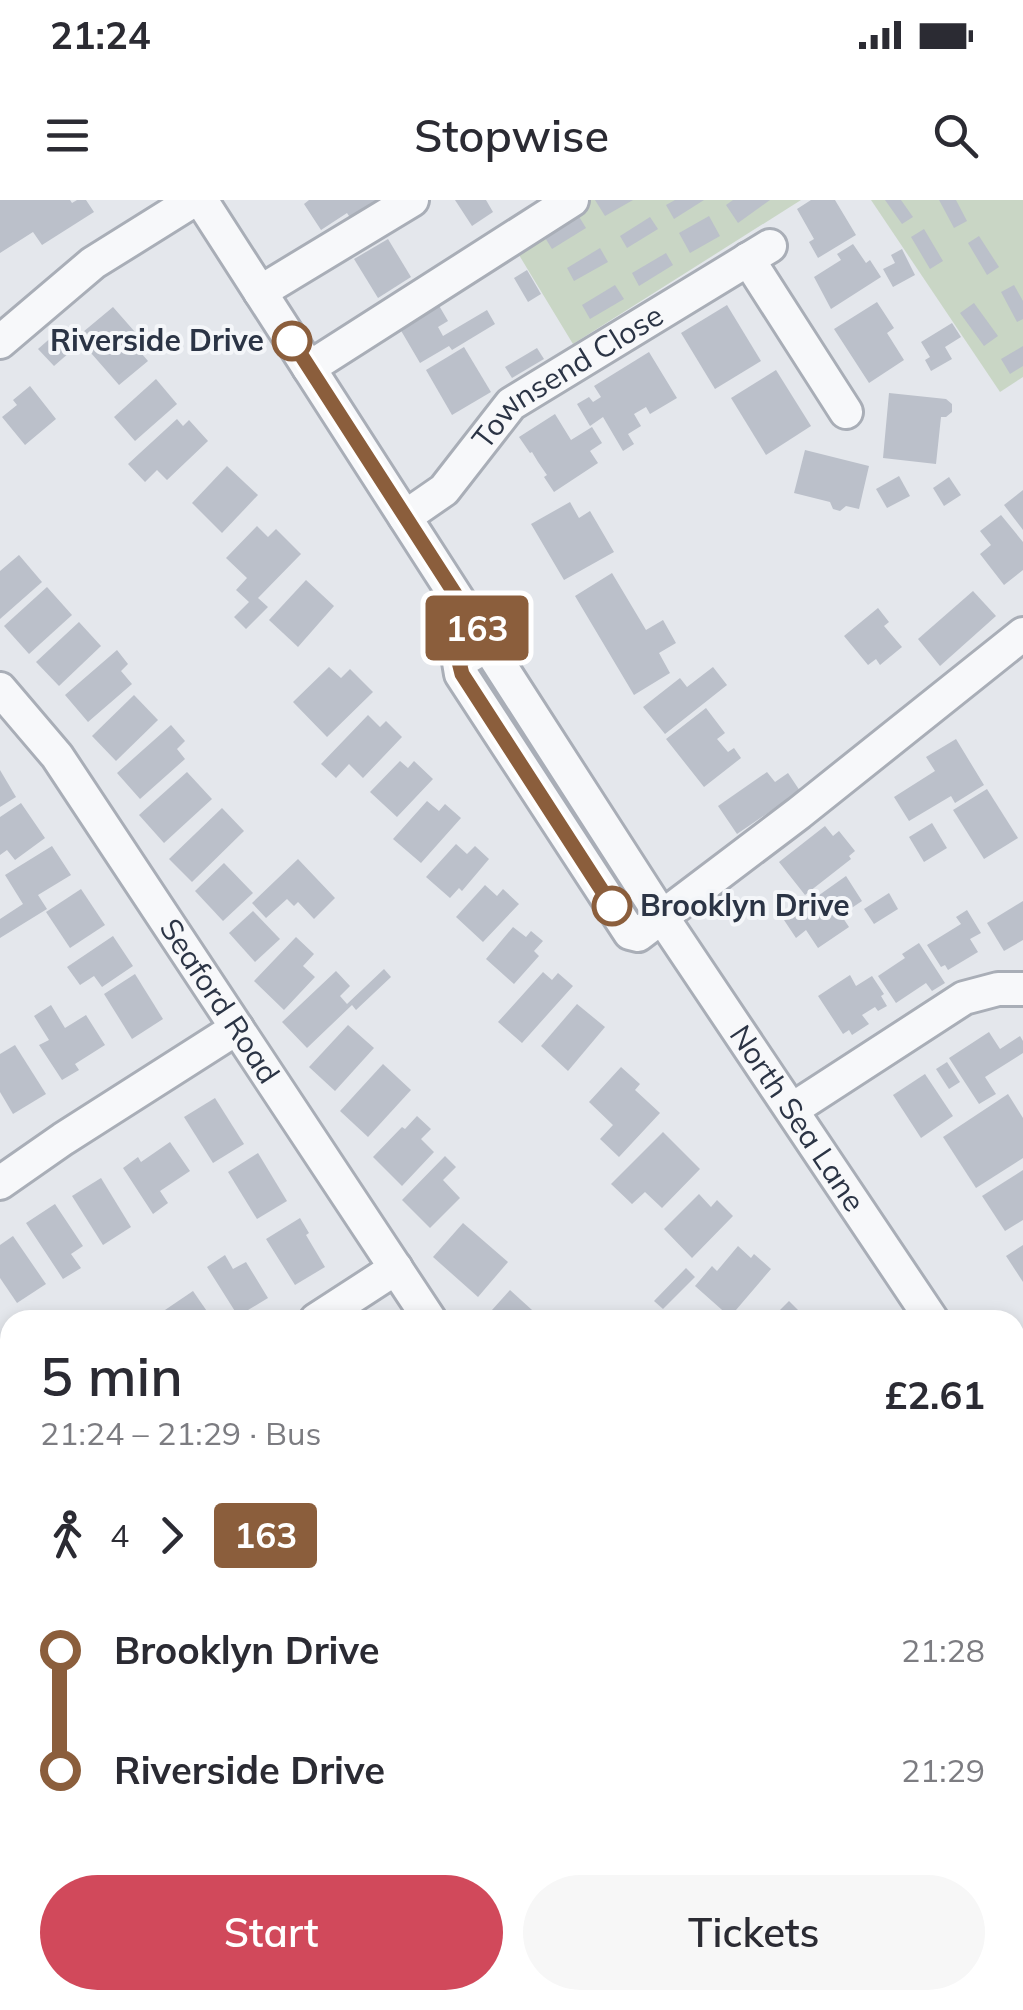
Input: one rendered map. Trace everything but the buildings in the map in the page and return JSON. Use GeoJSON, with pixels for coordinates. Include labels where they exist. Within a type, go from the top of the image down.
{"type":"FeatureCollection","features":[{"type":"Feature","properties":{"kind":"street","name":"North Sea Lane"},"geometry":{"type":"LineString","coordinates":[[197,200],[310,368],[662,916],[925,1310]]}},
{"type":"Feature","properties":{"kind":"street"},"geometry":{"type":"LineString","coordinates":[[0,342],[93,263],[197,200]]}},
{"type":"Feature","properties":{"kind":"street"},"geometry":{"type":"LineString","coordinates":[[260,292],[412,200]]}},
{"type":"Feature","properties":{"kind":"street"},"geometry":{"type":"LineString","coordinates":[[310,368],[572,200]]}},
{"type":"Feature","properties":{"kind":"street","name":"Townsend Close"},"geometry":{"type":"LineString","coordinates":[[405,517],[444,490],[511,404],[759,252],[788,322],[846,412]]}},
{"type":"Feature","properties":{"kind":"street"},"geometry":{"type":"LineString","coordinates":[[662,916],[1023,634]]}},
{"type":"Feature","properties":{"kind":"street","name":"Seaford Road"},"geometry":{"type":"LineString","coordinates":[[0,690],[57,756],[423,1310]]}},
{"type":"Feature","properties":{"kind":"street"},"geometry":{"type":"LineString","coordinates":[[792,1109],[964,998],[998,989],[1023,988]]}},
{"type":"Feature","properties":{"kind":"street"},"geometry":{"type":"LineString","coordinates":[[0,1183],[237,1028]]}},
{"type":"Feature","properties":{"kind":"street"},"geometry":{"type":"LineString","coordinates":[[331,1310],[396,1268]]}},
{"type":"Feature","properties":{"kind":"green space"},"geometry":{"type":"Polygon","coordinates":[[[539,200],[801,200],[573,344],[502,227],[539,200]]]}},
{"type":"Feature","properties":{"kind":"green space"},"geometry":{"type":"Polygon","coordinates":[[[871,200],[1023,200],[1023,377],[1000,392],[871,200]]]}},
{"type":"Feature","properties":{"kind":"bus line","name":"163"},"geometry":{"type":"LineString","coordinates":[[292,341],[488,645],[459,662],[462,674],[612,906]]}},
{"type":"Feature","properties":{"kind":"place","name":"Riverside Drive"},"geometry":{"type":"Point","coordinates":[292,341]}},
{"type":"Feature","properties":{"kind":"place","name":"Brooklyn Drive"},"geometry":{"type":"Point","coordinates":[612,906]}}]}
